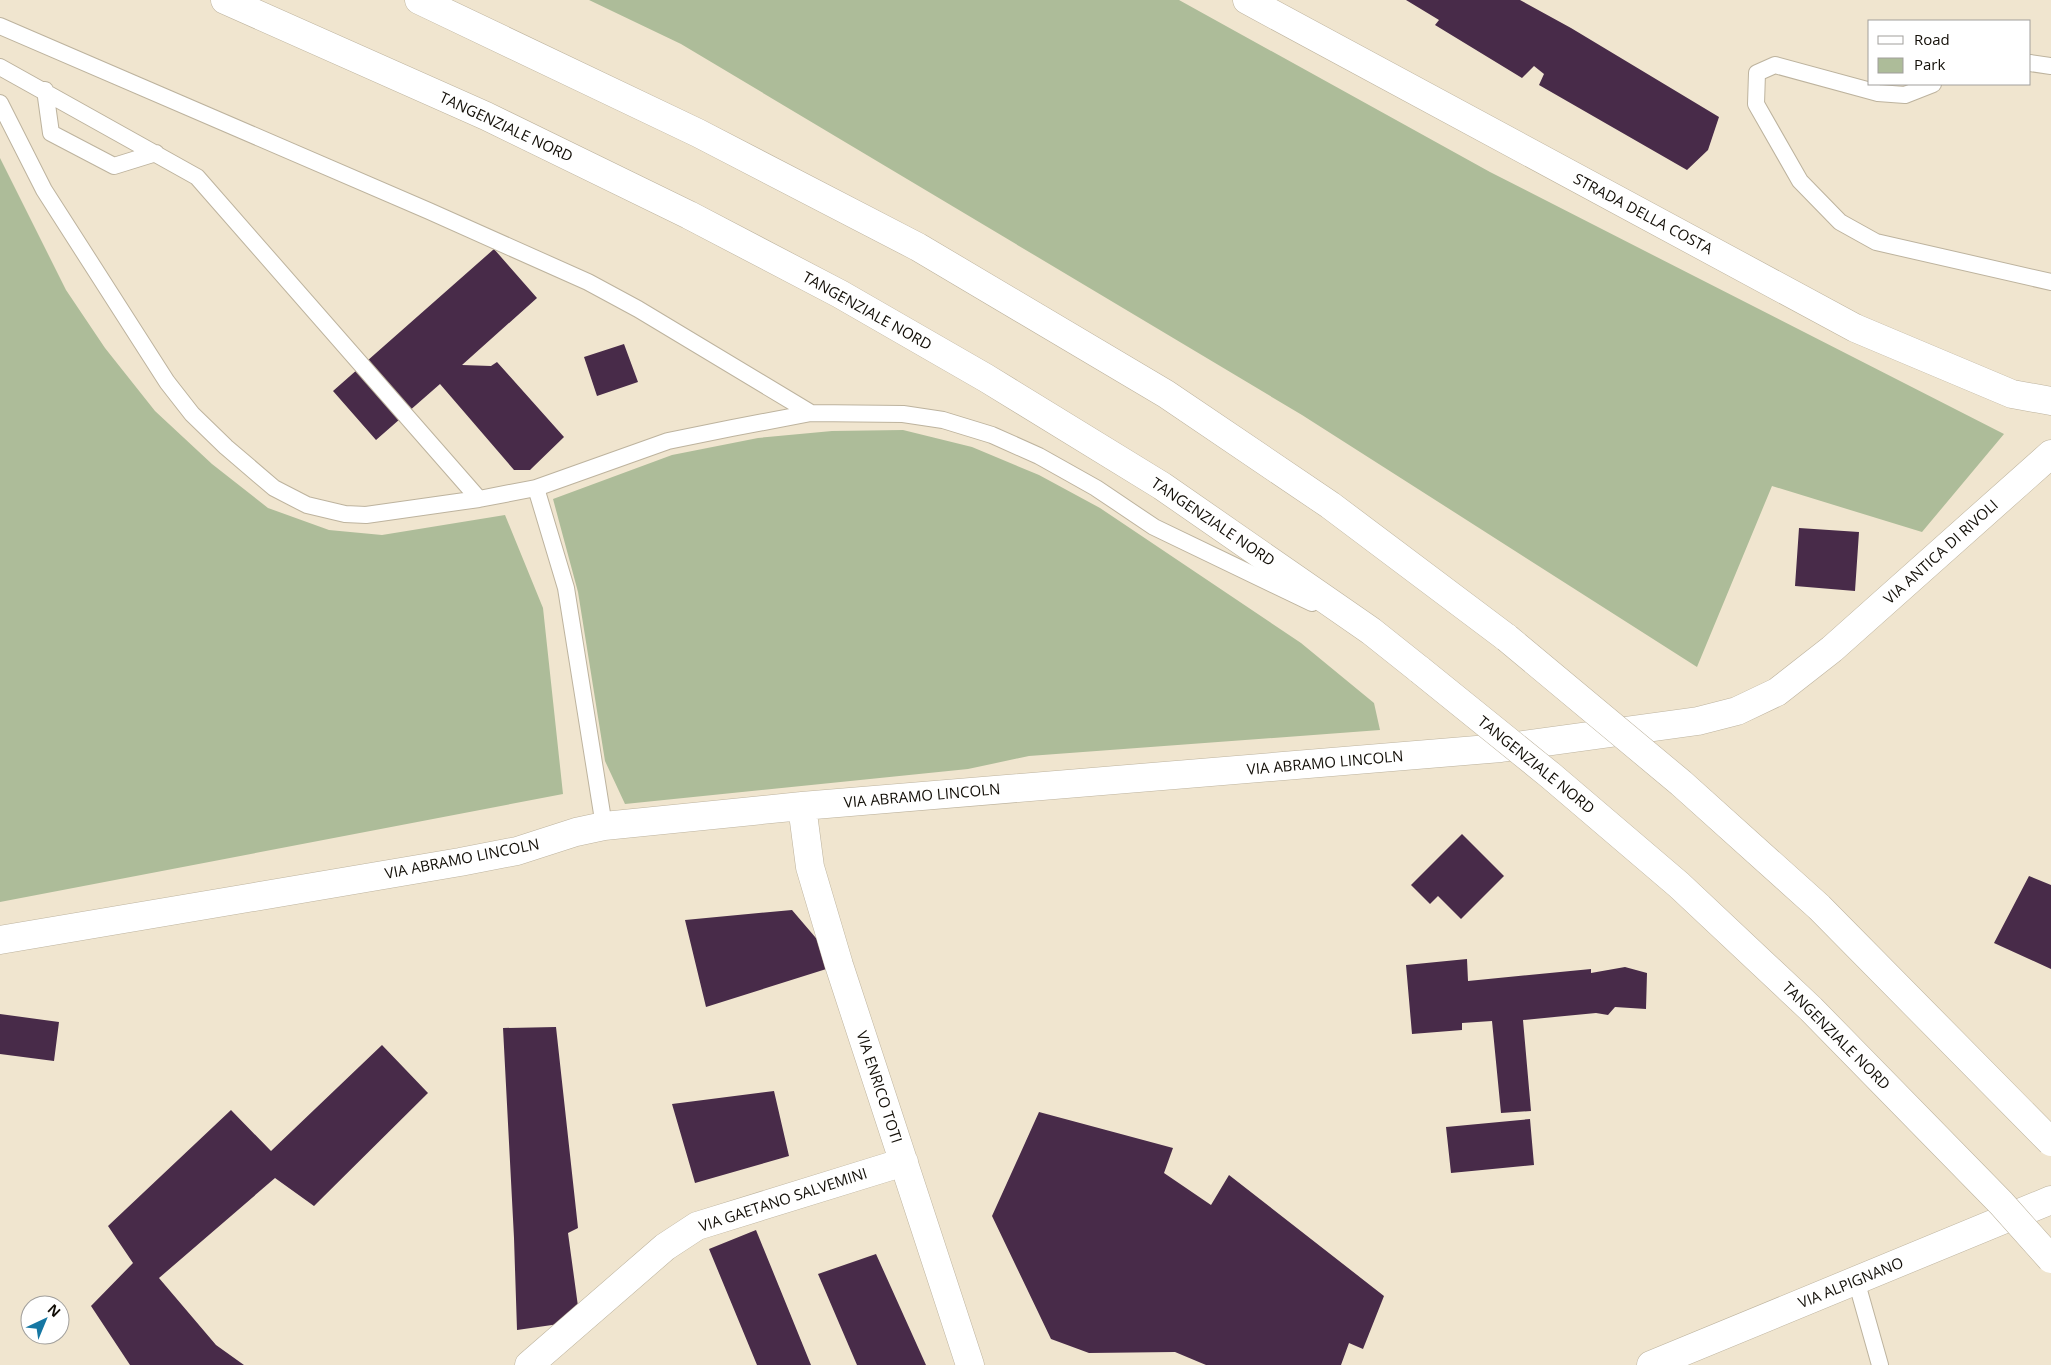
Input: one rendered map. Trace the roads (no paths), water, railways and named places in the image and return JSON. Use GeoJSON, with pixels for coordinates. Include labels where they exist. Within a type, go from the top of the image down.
{"type":"FeatureCollection","features":[{"type":"Feature","properties":{"kind":"main road","name":"TANGENZIALE NORD"},"geometry":{"type":"LineString","coordinates":[[225,0],[486,116],[689,215],[840,294],[986,378],[1162,486],[1371,631],[1550,775],[1679,885],[1811,1009],[2001,1203],[2051,1259]]}},
{"type":"Feature","properties":{"kind":"main road"},"geometry":{"type":"LineString","coordinates":[[419,0],[698,133],[935,257],[1166,394],[1330,505],[1508,638],[1681,783],[1819,907],[2051,1142]]}},
{"type":"Feature","properties":{"kind":"main road","name":"STRADA DELLA COSTA"},"geometry":{"type":"LineString","coordinates":[[1247,0],[1855,328],[2012,394],[2051,401]]}},
{"type":"Feature","properties":{"kind":"main road","name":"VIA ANTICA DI RIVOLI"},"geometry":{"type":"LineString","coordinates":[[1832,649],[2051,454]]}},
{"type":"Feature","properties":{"kind":"main road","name":"VIA ABRAMO LINCOLN"},"geometry":{"type":"LineString","coordinates":[[0,940],[517,851],[576,832],[604,826],[802,806],[1502,748],[1698,722],[1737,711],[1777,692],[1832,649]]}},
{"type":"Feature","properties":{"kind":"main road","name":"VIA ENRICO TOTI"},"geometry":{"type":"LineString","coordinates":[[802,806],[810,867],[839,965],[970,1365]]}},
{"type":"Feature","properties":{"kind":"main road","name":"VIA GAETANO SALVEMINI"},"geometry":{"type":"LineString","coordinates":[[529,1365],[665,1247],[697,1226],[904,1162]]}},
{"type":"Feature","properties":{"kind":"main road","name":"VIA ALPIGNANO"},"geometry":{"type":"LineString","coordinates":[[1651,1365],[2051,1200]]}},
{"type":"Feature","properties":{"kind":"lane"},"geometry":{"type":"LineString","coordinates":[[0,26],[429,210],[588,282],[638,309],[811,413]]}},
{"type":"Feature","properties":{"kind":"lane"},"geometry":{"type":"LineString","coordinates":[[2031,63],[2051,66]]}},
{"type":"Feature","properties":{"kind":"lane"},"geometry":{"type":"LineString","coordinates":[[1930,85],[1905,95],[1878,93],[1775,65],[1757,73],[1756,104],[1800,181],[1840,222],[1876,242],[2051,282]]}},
{"type":"Feature","properties":{"kind":"lane"},"geometry":{"type":"LineString","coordinates":[[0,67],[45,90],[198,177],[479,499]]}},
{"type":"Feature","properties":{"kind":"lane"},"geometry":{"type":"LineString","coordinates":[[45,90],[51,133],[114,166],[156,153]]}},
{"type":"Feature","properties":{"kind":"lane"},"geometry":{"type":"LineString","coordinates":[[0,103],[44,190],[167,382],[192,414],[274,488],[307,505],[345,514],[366,514],[479,499],[536,488],[668,441],[811,413],[903,414],[943,420],[992,435],[1039,456],[1096,488],[1154,527],[1371,631]]}},
{"type":"Feature","properties":{"kind":"lane"},"geometry":{"type":"LineString","coordinates":[[536,488],[566,588],[604,826]]}},
{"type":"Feature","properties":{"kind":"lane"},"geometry":{"type":"LineString","coordinates":[[1856,1280],[1880,1365]]}}]}
